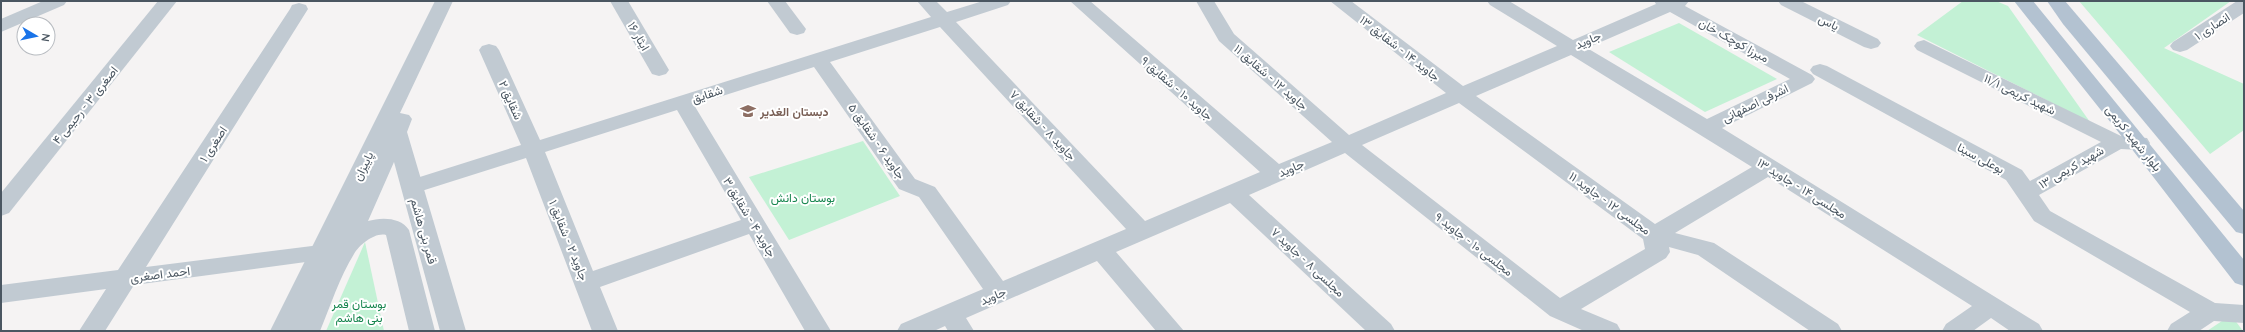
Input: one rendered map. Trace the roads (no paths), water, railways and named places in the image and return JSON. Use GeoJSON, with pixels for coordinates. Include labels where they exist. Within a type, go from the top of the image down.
{"type":"FeatureCollection","features":[{"type":"Feature","properties":{"kind":"main road","name":"بلوار شهید کریمی"},"geometry":{"type":"LineString","coordinates":[[2023,1],[2139,143],[2244,277]]}},
{"type":"Feature","properties":{"kind":"main road"},"geometry":{"type":"LineString","coordinates":[[2056,1],[2070,20],[2244,226]]}},
{"type":"Feature","properties":{"kind":"street"},"geometry":{"type":"LineString","coordinates":[[1,26],[58,1]]}},
{"type":"Feature","properties":{"kind":"street","name":"اصغری ۳ - رحیمی ۴"},"geometry":{"type":"LineString","coordinates":[[1,208],[168,1]]}},
{"type":"Feature","properties":{"kind":"street","name":"پاییزان"},"geometry":{"type":"LineString","coordinates":[[283,331],[444,1]]}},
{"type":"Feature","properties":{"kind":"street","name":"پاییزان"},"geometry":{"type":"LineString","coordinates":[[307,331],[456,1]]}},
{"type":"Feature","properties":{"kind":"street","name":"ایثار ۱۶"},"geometry":{"type":"LineString","coordinates":[[619,1],[659,70]]}},
{"type":"Feature","properties":{"kind":"street"},"geometry":{"type":"LineString","coordinates":[[776,1],[797,29]]}},
{"type":"Feature","properties":{"kind":"street","name":"جاوید ۸ - شقایق ۷"},"geometry":{"type":"LineString","coordinates":[[926,1],[1142,232]]}},
{"type":"Feature","properties":{"kind":"street","name":"شقایق"},"geometry":{"type":"LineString","coordinates":[[412,187],[1002,1]]}},
{"type":"Feature","properties":{"kind":"street","name":"جاوید ۱۰ - شقایق ۹"},"geometry":{"type":"LineString","coordinates":[[1079,1],[1276,174]]}},
{"type":"Feature","properties":{"kind":"street","name":"جاوید ۱۲ - شقایق ۱۱"},"geometry":{"type":"LineString","coordinates":[[1205,1],[1226,37],[1347,144]]}},
{"type":"Feature","properties":{"kind":"street","name":"جاوید ۱۴ - شقایق ۱۳"},"geometry":{"type":"LineString","coordinates":[[1339,1],[1461,95]]}},
{"type":"Feature","properties":{"kind":"street","name":"مجلسی ۱۴ - جاوید ۱۳"},"geometry":{"type":"LineString","coordinates":[[1496,1],[1706,128],[2030,331]]}},
{"type":"Feature","properties":{"kind":"street","name":"یاس"},"geometry":{"type":"LineString","coordinates":[[1787,1],[1871,43]]}},
{"type":"Feature","properties":{"kind":"street","name":"جاوید"},"geometry":{"type":"LineString","coordinates":[[910,331],[956,323],[999,293],[1572,48],[1672,2]]}},
{"type":"Feature","properties":{"kind":"street","name":"میرزا کوچک خان"},"geometry":{"type":"LineString","coordinates":[[1672,2],[1813,74]]}},
{"type":"Feature","properties":{"kind":"street","name":"انصاری ۱"},"geometry":{"type":"LineString","coordinates":[[2180,46],[2244,5]]}},
{"type":"Feature","properties":{"kind":"street","name":"اصغری ۱"},"geometry":{"type":"LineString","coordinates":[[92,331],[299,9]]}},
{"type":"Feature","properties":{"kind":"street","name":"شهید کریمی ۱۱/۱"},"geometry":{"type":"LineString","coordinates":[[1924,46],[2116,142]]}},
{"type":"Feature","properties":{"kind":"street","name":"شقایق ۲"},"geometry":{"type":"LineString","coordinates":[[489,50],[533,149]]}},
{"type":"Feature","properties":{"kind":"street","name":"جاوید ۶ - شقایق ۵"},"geometry":{"type":"LineString","coordinates":[[818,59],[908,184],[927,192],[999,293]]}},
{"type":"Feature","properties":{"kind":"street","name":"اشرفی اصفهانی"},"geometry":{"type":"LineString","coordinates":[[1706,128],[1813,74]]}},
{"type":"Feature","properties":{"kind":"street","name":"بوعلی سینا"},"geometry":{"type":"LineString","coordinates":[[1813,74],[2014,175],[2042,216],[2210,312]]}},
{"type":"Feature","properties":{"kind":"street","name":"مجلسی ۱۲ - جاوید ۱۱"},"geometry":{"type":"LineString","coordinates":[[1461,95],[1654,235],[1706,249],[1829,331]]}},
{"type":"Feature","properties":{"kind":"street","name":"جاوید ۴ - شقایق ۳"},"geometry":{"type":"LineString","coordinates":[[682,102],[818,331]]}},
{"type":"Feature","properties":{"kind":"street","name":"قمر بنی هاشم"},"geometry":{"type":"LineString","coordinates":[[396,132],[453,331]]}},
{"type":"Feature","properties":{"kind":"street"},"geometry":{"type":"LineString","coordinates":[[2116,142],[2139,143]]}},
{"type":"Feature","properties":{"kind":"street","name":"شهید کریمی ۱۳"},"geometry":{"type":"LineString","coordinates":[[2026,193],[2116,142]]}},
{"type":"Feature","properties":{"kind":"street","name":"مجلسی ۱۰ - جاوید ۹"},"geometry":{"type":"LineString","coordinates":[[1347,144],[1559,310],[1608,331]]}},
{"type":"Feature","properties":{"kind":"street","name":"جاوید ۲ - شقایق ۱"},"geometry":{"type":"LineString","coordinates":[[533,149],[587,282],[605,331]]}},
{"type":"Feature","properties":{"kind":"street"},"geometry":{"type":"LineString","coordinates":[[1559,310],[1658,252],[1654,235],[1768,167]]}},
{"type":"Feature","properties":{"kind":"street","name":"مجلسی ۸ - جاوید ۷"},"geometry":{"type":"LineString","coordinates":[[1233,193],[1382,331]]}},
{"type":"Feature","properties":{"kind":"street"},"geometry":{"type":"LineString","coordinates":[[587,282],[754,224]]}},
{"type":"Feature","properties":{"kind":"street"},"geometry":{"type":"LineString","coordinates":[[343,250],[360,233],[375,226],[388,225],[397,230],[422,331]]}},
{"type":"Feature","properties":{"kind":"street"},"geometry":{"type":"LineString","coordinates":[[1100,250],[1171,331]]}},
{"type":"Feature","properties":{"kind":"street","name":"احمد اصغری"},"geometry":{"type":"LineString","coordinates":[[1,294],[320,254]]}},
{"type":"Feature","properties":{"kind":"street"},"geometry":{"type":"LineString","coordinates":[[1954,331],[1990,306]]}},
{"type":"Feature","properties":{"kind":"street"},"geometry":{"type":"LineString","coordinates":[[2180,331],[2210,312],[2244,314]]}},
{"type":"Feature","properties":{"kind":"place","name":"دبستان الغدیر"},"geometry":{"type":"Point","coordinates":[748,111]}},
{"type":"Feature","properties":{"kind":"park label","name":"بوستان دانش"},"geometry":{"type":"Point","coordinates":[803,197]}},
{"type":"Feature","properties":{"kind":"park label","name":"بوستان قمر بنی هاشم"},"geometry":{"type":"Point","coordinates":[359,310]}}]}
